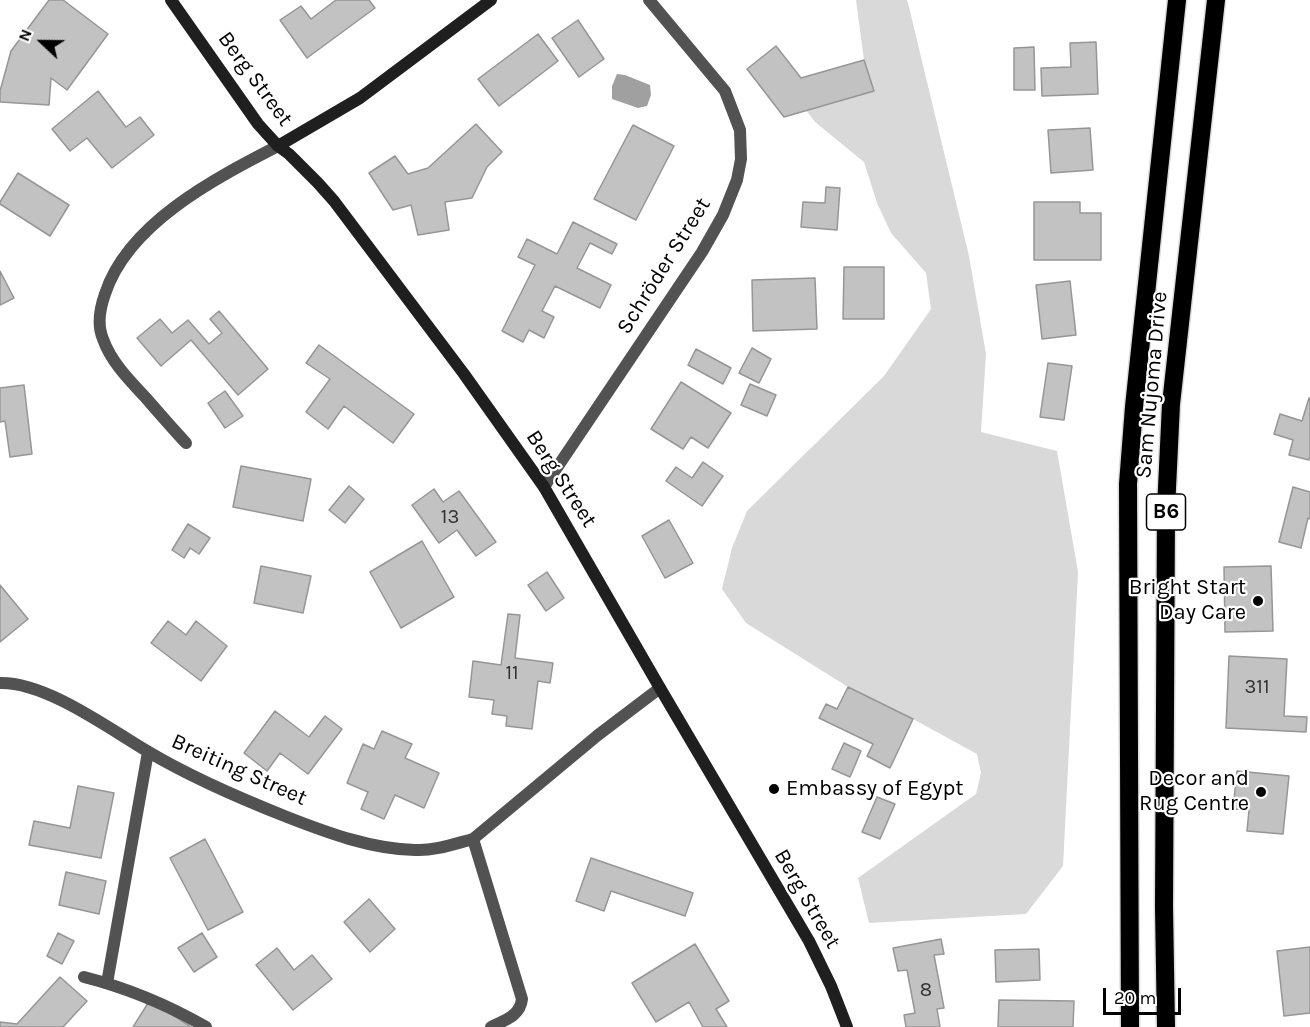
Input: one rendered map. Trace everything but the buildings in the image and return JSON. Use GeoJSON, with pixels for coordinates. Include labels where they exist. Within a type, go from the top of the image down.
{"type":"FeatureCollection","features":[{"type":"Feature","properties":{"kind":"highway","name":"Sam Nujoma Drive"},"geometry":{"type":"LineString","coordinates":[[1130,1027],[1128,484],[1134,406],[1177,0]]}},
{"type":"Feature","properties":{"kind":"highway","name":"Sam Nujoma Drive"},"geometry":{"type":"LineString","coordinates":[[1166,1027],[1164,907],[1166,508],[1173,393],[1216,0]]}},
{"type":"Feature","properties":{"kind":"street","name":"Berg Street"},"geometry":{"type":"LineString","coordinates":[[171,0],[258,124],[278,146],[301,165],[334,201],[464,374],[544,487],[809,941],[831,986],[847,1027]]}},
{"type":"Feature","properties":{"kind":"street"},"geometry":{"type":"LineString","coordinates":[[186,443],[126,376],[102,338],[99,325],[102,304],[107,287],[124,257],[151,226],[223,174],[278,146],[360,98],[491,0]]}},
{"type":"Feature","properties":{"kind":"street","name":"Schröder Street"},"geometry":{"type":"LineString","coordinates":[[544,487],[702,252],[723,215],[737,180],[741,159],[740,130],[724,91],[648,0]]}},
{"type":"Feature","properties":{"kind":"street","name":"Breiting Street"},"geometry":{"type":"LineString","coordinates":[[0,682],[30,687],[52,697],[202,781],[257,805],[352,839],[387,848],[417,850],[448,846],[473,839],[598,735],[660,688]]}},
{"type":"Feature","properties":{"kind":"street"},"geometry":{"type":"LineString","coordinates":[[107,983],[148,752]]}},
{"type":"Feature","properties":{"kind":"street"},"geometry":{"type":"LineString","coordinates":[[473,839],[522,999],[518,1012],[491,1027]]}},
{"type":"Feature","properties":{"kind":"street"},"geometry":{"type":"LineString","coordinates":[[84,977],[155,1001],[206,1027]]}},
{"type":"Feature","properties":{"kind":"shaded area"},"geometry":{"type":"Polygon","coordinates":[[[856,0],[907,0],[908,3],[969,256],[986,354],[981,432],[1057,451],[1078,572],[1063,866],[1026,914],[869,923],[858,878],[976,794],[981,773],[977,754],[848,687],[746,623],[722,589],[732,548],[747,511],[884,376],[931,309],[926,273],[891,233],[877,203],[864,162],[815,122],[806,110],[873,91],[864,60],[856,0]]]}},
{"type":"Feature","properties":{"kind":"shaded area"},"geometry":{"type":"Polygon","coordinates":[[[617,74],[650,85],[651,95],[647,106],[638,108],[612,99],[612,86],[617,74]]]}},
{"type":"Feature","properties":{"kind":"place","name":"Bright Start Day Care"},"geometry":{"type":"Point","coordinates":[1258,601]}},
{"type":"Feature","properties":{"kind":"place","name":"Embassy of Egypt"},"geometry":{"type":"Point","coordinates":[774,789]}},
{"type":"Feature","properties":{"kind":"place","name":"Decor and Rug Centre"},"geometry":{"type":"Point","coordinates":[1261,792]}}]}
